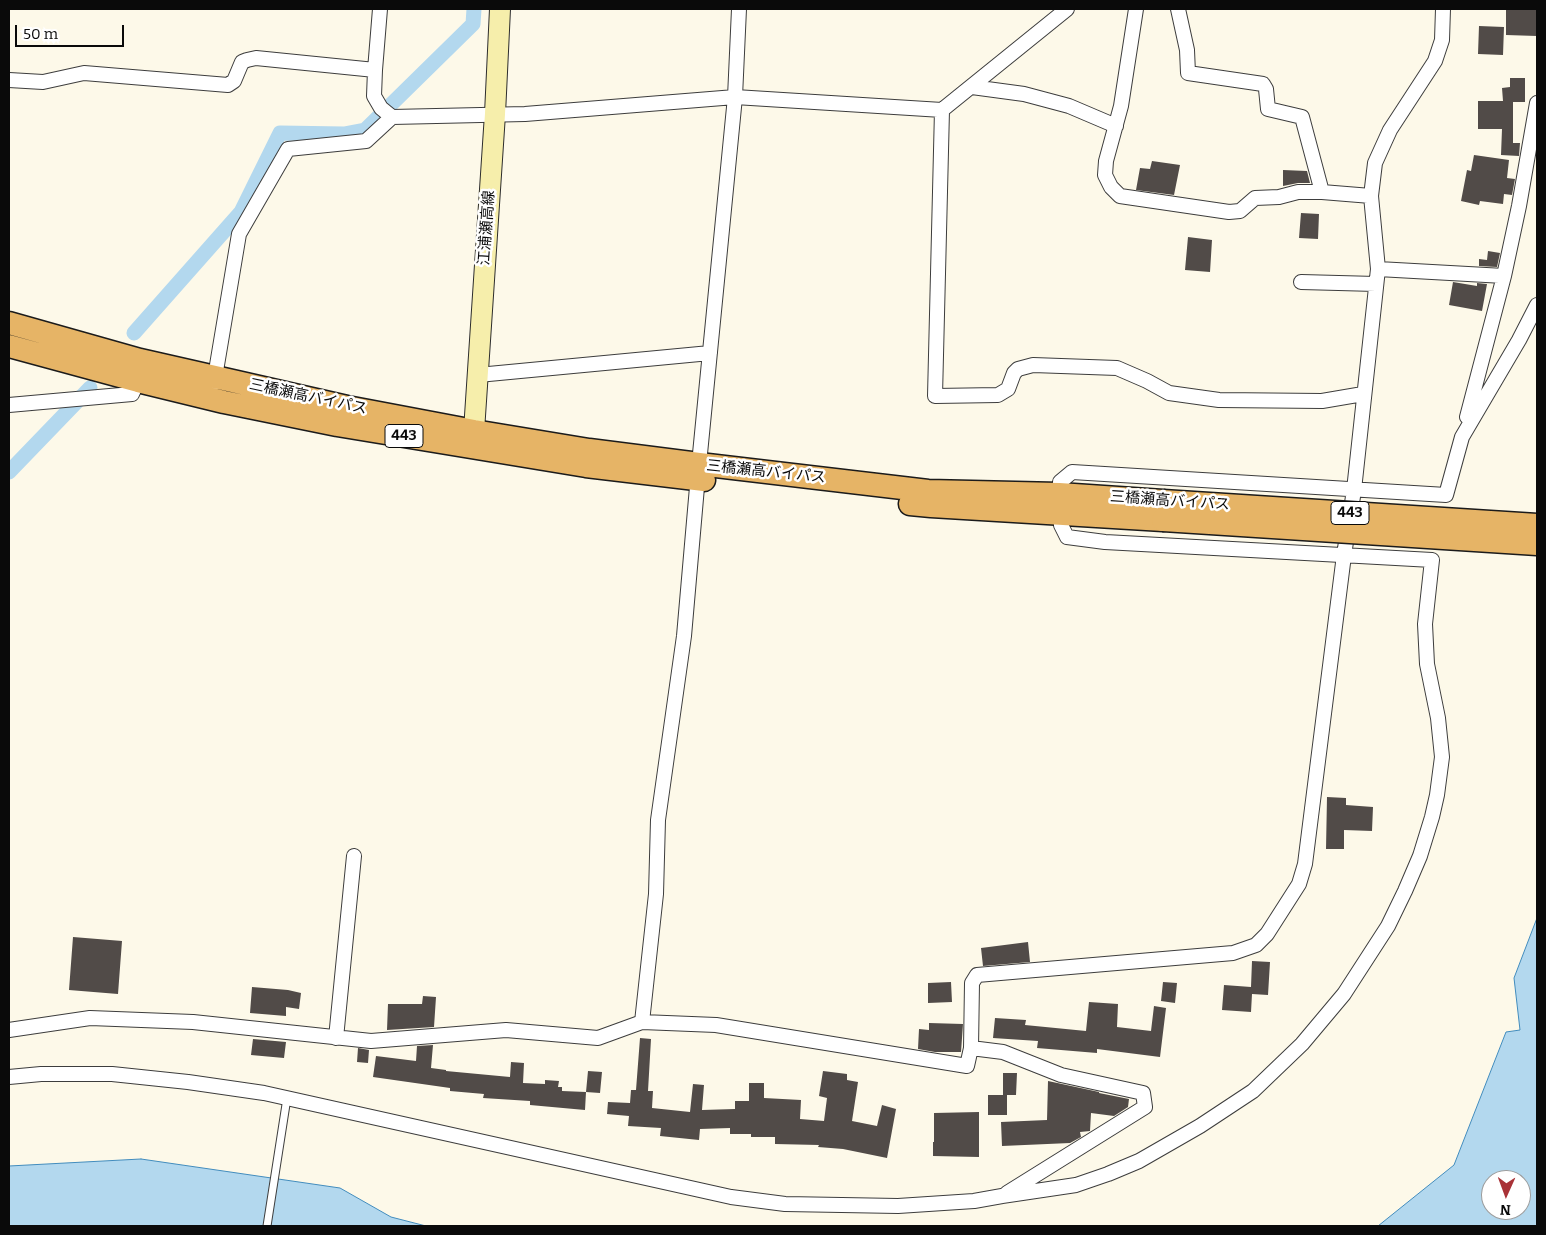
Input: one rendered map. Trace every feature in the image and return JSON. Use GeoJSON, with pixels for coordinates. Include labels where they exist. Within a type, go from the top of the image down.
{"type":"FeatureCollection","features":[{"type":"Feature","properties":{"kind":"highway","name":"三橋瀬高バイパス"},"geometry":{"type":"LineString","coordinates":[[9,323],[140,360],[347,407],[586,466],[698,472],[1060,504],[1537,526]]}},
{"type":"Feature","properties":{"kind":"highway","name":"三橋瀬高バイパス"},"geometry":{"type":"LineString","coordinates":[[9,346],[208,398],[337,425],[473,439]]}},
{"type":"Feature","properties":{"kind":"highway","name":"三橋瀬高バイパス"},"geometry":{"type":"LineString","coordinates":[[1163,510],[1537,544]]}},
{"type":"Feature","properties":{"kind":"main road","name":"江浦瀬高線"},"geometry":{"type":"LineString","coordinates":[[473,439],[495,114],[500,9]]}},
{"type":"Feature","properties":{"kind":"street"},"geometry":{"type":"LineString","coordinates":[[380,9],[374,96],[381,108],[392,117],[525,114],[735,97],[942,110],[1067,9]]}},
{"type":"Feature","properties":{"kind":"street"},"geometry":{"type":"LineString","coordinates":[[642,1022],[656,894],[658,820],[684,636],[698,472],[735,97],[740,9]]}},
{"type":"Feature","properties":{"kind":"street"},"geometry":{"type":"LineString","coordinates":[[1136,9],[1121,106],[1106,161],[1105,174],[1111,187],[1120,196],[1229,212],[1240,211],[1255,198],[1278,197],[1298,192],[1371,196]]}},
{"type":"Feature","properties":{"kind":"street"},"geometry":{"type":"LineString","coordinates":[[1178,9],[1187,50],[1188,73],[1263,84],[1266,89],[1268,109],[1302,116],[1322,192]]}},
{"type":"Feature","properties":{"kind":"street"},"geometry":{"type":"LineString","coordinates":[[9,1030],[90,1018],[193,1022],[371,1042],[506,1030],[598,1038],[642,1022],[716,1025],[967,1066],[971,1048],[972,983],[977,975],[1233,953],[1256,945],[1267,934],[1299,884],[1305,864],[1354,490],[1378,269],[1371,196],[1375,163],[1390,130],[1435,61],[1442,40],[1443,9]]}},
{"type":"Feature","properties":{"kind":"street"},"geometry":{"type":"LineString","coordinates":[[9,80],[42,82],[84,73],[228,85],[234,81],[242,62],[256,58],[375,70]]}},
{"type":"Feature","properties":{"kind":"street"},"geometry":{"type":"LineString","coordinates":[[972,87],[1024,94],[1069,106],[1116,126]]}},
{"type":"Feature","properties":{"kind":"street"},"geometry":{"type":"LineString","coordinates":[[9,1078],[41,1074],[112,1074],[264,1093],[731,1197],[785,1204],[898,1206],[974,1201],[1069,1187],[1108,1174],[1139,1160],[1200,1126],[1253,1091],[1302,1044],[1344,994],[1388,926],[1420,856],[1437,795],[1442,757],[1438,718],[1427,664],[1425,624],[1432,560],[1446,495],[1504,276],[1519,206],[1537,103]]}},
{"type":"Feature","properties":{"kind":"street"},"geometry":{"type":"LineString","coordinates":[[942,110],[935,396],[998,395],[1008,389],[1018,369],[1033,365],[1117,368],[1169,393],[1220,400],[1322,401],[1364,394]]}},
{"type":"Feature","properties":{"kind":"street"},"geometry":{"type":"LineString","coordinates":[[208,398],[215,377],[239,234],[288,149],[366,141],[392,117]]}},
{"type":"Feature","properties":{"kind":"street"},"geometry":{"type":"LineString","coordinates":[[1378,269],[1504,276]]}},
{"type":"Feature","properties":{"kind":"street"},"geometry":{"type":"LineString","coordinates":[[1301,282],[1376,284]]}},
{"type":"Feature","properties":{"kind":"street"},"geometry":{"type":"LineString","coordinates":[[1462,437],[1520,340],[1537,305]]}},
{"type":"Feature","properties":{"kind":"street"},"geometry":{"type":"LineString","coordinates":[[478,375],[710,353]]}},
{"type":"Feature","properties":{"kind":"street"},"geometry":{"type":"LineString","coordinates":[[9,405],[132,394],[138,381]]}},
{"type":"Feature","properties":{"kind":"street"},"geometry":{"type":"LineString","coordinates":[[1432,560],[1105,542],[1067,537],[1061,525],[1060,482],[1072,472],[1446,495]]}},
{"type":"Feature","properties":{"kind":"street"},"geometry":{"type":"LineString","coordinates":[[336,1038],[354,856]]}},
{"type":"Feature","properties":{"kind":"street"},"geometry":{"type":"LineString","coordinates":[[971,1048],[1003,1052],[1061,1074],[1143,1093],[1145,1107],[1002,1196]]}},
{"type":"Feature","properties":{"kind":"lane"},"geometry":{"type":"LineString","coordinates":[[267,1226],[287,1098]]}},
{"type":"Feature","properties":{"kind":"water"},"geometry":{"type":"Polygon","coordinates":[[[1537,918],[1537,1226],[1378,1226],[1454,1165],[1506,1032],[1520,1030],[1514,978],[1537,918]]]}},
{"type":"Feature","properties":{"kind":"water"},"geometry":{"type":"Polygon","coordinates":[[[141,1159],[340,1188],[391,1217],[426,1226],[9,1226],[9,1166],[141,1159]]]}},
{"type":"Feature","properties":{"kind":"building"},"geometry":{"type":"Polygon","coordinates":[[[1506,9],[1537,9],[1537,36],[1506,35],[1506,9]]]}},
{"type":"Feature","properties":{"kind":"building"},"geometry":{"type":"Polygon","coordinates":[[[1479,26],[1504,27],[1503,55],[1478,54],[1479,26]]]}},
{"type":"Feature","properties":{"kind":"building"},"geometry":{"type":"Polygon","coordinates":[[[1510,78],[1525,78],[1525,102],[1513,102],[1513,143],[1520,143],[1519,156],[1501,155],[1502,129],[1478,129],[1478,101],[1503,101],[1502,88],[1510,87],[1510,78]]]}},
{"type":"Feature","properties":{"kind":"building"},"geometry":{"type":"Polygon","coordinates":[[[1474,155],[1509,160],[1507,178],[1515,179],[1512,195],[1504,194],[1503,204],[1480,201],[1479,205],[1461,201],[1467,170],[1471,171],[1474,155]]]}},
{"type":"Feature","properties":{"kind":"building"},"geometry":{"type":"Polygon","coordinates":[[[1152,161],[1180,165],[1174,195],[1136,190],[1140,168],[1150,169],[1152,161]]]}},
{"type":"Feature","properties":{"kind":"building"},"geometry":{"type":"Polygon","coordinates":[[[1283,170],[1307,171],[1310,183],[1283,186],[1283,170]]]}},
{"type":"Feature","properties":{"kind":"building"},"geometry":{"type":"Polygon","coordinates":[[[1301,213],[1319,214],[1318,239],[1299,238],[1301,213]]]}},
{"type":"Feature","properties":{"kind":"building"},"geometry":{"type":"Polygon","coordinates":[[[1188,237],[1212,240],[1210,272],[1185,270],[1188,237]]]}},
{"type":"Feature","properties":{"kind":"building"},"geometry":{"type":"Polygon","coordinates":[[[1488,251],[1500,253],[1497,267],[1479,266],[1479,259],[1487,260],[1488,251]]]}},
{"type":"Feature","properties":{"kind":"building"},"geometry":{"type":"Polygon","coordinates":[[[1453,282],[1477,286],[1477,283],[1487,284],[1482,311],[1449,305],[1453,282]]]}},
{"type":"Feature","properties":{"kind":"building"},"geometry":{"type":"Polygon","coordinates":[[[1327,797],[1346,798],[1346,805],[1373,807],[1372,831],[1344,830],[1344,849],[1326,849],[1327,797]]]}},
{"type":"Feature","properties":{"kind":"building"},"geometry":{"type":"Polygon","coordinates":[[[73,937],[122,941],[118,994],[69,990],[73,937]]]}},
{"type":"Feature","properties":{"kind":"building"},"geometry":{"type":"Polygon","coordinates":[[[1028,942],[1030,962],[983,966],[981,948],[1028,942]]]}},
{"type":"Feature","properties":{"kind":"building"},"geometry":{"type":"Polygon","coordinates":[[[1252,961],[1270,962],[1268,995],[1252,994],[1251,1012],[1222,1010],[1224,985],[1251,987],[1252,961]]]}},
{"type":"Feature","properties":{"kind":"building"},"geometry":{"type":"Polygon","coordinates":[[[951,982],[952,1002],[928,1003],[928,983],[951,982]]]}},
{"type":"Feature","properties":{"kind":"building"},"geometry":{"type":"Polygon","coordinates":[[[1163,982],[1177,983],[1175,1003],[1161,1001],[1163,982]]]}},
{"type":"Feature","properties":{"kind":"building"},"geometry":{"type":"Polygon","coordinates":[[[252,987],[301,993],[299,1009],[286,1007],[286,1016],[250,1013],[252,987]]]}},
{"type":"Feature","properties":{"kind":"building"},"geometry":{"type":"Polygon","coordinates":[[[423,996],[436,997],[434,1027],[387,1030],[388,1004],[422,1004],[423,996]]]}},
{"type":"Feature","properties":{"kind":"building"},"geometry":{"type":"Polygon","coordinates":[[[1089,1002],[1118,1004],[1117,1027],[1151,1031],[1154,1006],[1166,1008],[1160,1057],[1097,1049],[1097,1053],[1037,1048],[1038,1041],[993,1038],[995,1018],[1026,1020],[1025,1025],[1086,1031],[1089,1002]]]}},
{"type":"Feature","properties":{"kind":"building"},"geometry":{"type":"Polygon","coordinates":[[[929,1023],[963,1024],[961,1052],[935,1052],[918,1049],[919,1029],[929,1030],[929,1023]]]}},
{"type":"Feature","properties":{"kind":"building"},"geometry":{"type":"Polygon","coordinates":[[[640,1038],[651,1039],[648,1091],[653,1091],[652,1108],[690,1112],[693,1084],[704,1085],[702,1110],[735,1109],[735,1101],[749,1101],[749,1083],[764,1083],[764,1098],[801,1100],[800,1119],[824,1121],[827,1098],[819,1096],[823,1071],[847,1074],[847,1080],[858,1082],[852,1121],[877,1126],[882,1105],[896,1109],[887,1158],[843,1149],[818,1147],[819,1145],[775,1144],[775,1137],[751,1137],[751,1134],[730,1134],[730,1128],[700,1129],[699,1140],[660,1136],[661,1128],[628,1126],[629,1116],[607,1114],[608,1102],[630,1103],[631,1090],[636,1090],[640,1038]]]}},
{"type":"Feature","properties":{"kind":"building"},"geometry":{"type":"Polygon","coordinates":[[[253,1039],[286,1042],[284,1058],[251,1055],[253,1039]]]}},
{"type":"Feature","properties":{"kind":"building"},"geometry":{"type":"Polygon","coordinates":[[[433,1045],[431,1068],[510,1077],[511,1062],[524,1063],[523,1083],[545,1084],[545,1080],[559,1081],[558,1087],[562,1087],[562,1091],[586,1092],[585,1110],[530,1105],[530,1101],[483,1098],[484,1094],[450,1091],[450,1088],[373,1077],[376,1056],[416,1061],[417,1046],[433,1045]]]}},
{"type":"Feature","properties":{"kind":"building"},"geometry":{"type":"Polygon","coordinates":[[[358,1048],[369,1050],[368,1063],[357,1062],[358,1048]]]}},
{"type":"Feature","properties":{"kind":"building"},"geometry":{"type":"Polygon","coordinates":[[[588,1071],[602,1072],[600,1093],[586,1092],[588,1071]]]}},
{"type":"Feature","properties":{"kind":"building"},"geometry":{"type":"Polygon","coordinates":[[[1003,1073],[1017,1073],[1016,1095],[1003,1095],[1003,1073]]]}},
{"type":"Feature","properties":{"kind":"building"},"geometry":{"type":"Polygon","coordinates":[[[1048,1081],[1129,1099],[1128,1107],[1114,1116],[1091,1113],[1090,1131],[1080,1132],[1081,1137],[1070,1143],[1002,1146],[1001,1122],[1047,1120],[1048,1081]]]}},
{"type":"Feature","properties":{"kind":"building"},"geometry":{"type":"Polygon","coordinates":[[[988,1095],[1007,1095],[1007,1115],[988,1115],[988,1095]]]}},
{"type":"Feature","properties":{"kind":"building"},"geometry":{"type":"Polygon","coordinates":[[[979,1112],[979,1157],[933,1156],[934,1113],[979,1112]]]}},
{"type":"Feature","properties":{"kind":"waterway"},"geometry":{"type":"LineString","coordinates":[[134,333],[241,212],[280,133],[344,134],[365,130],[473,24],[474,9]]}},
{"type":"Feature","properties":{"kind":"waterway"},"geometry":{"type":"LineString","coordinates":[[9,472],[90,388]]}}]}
